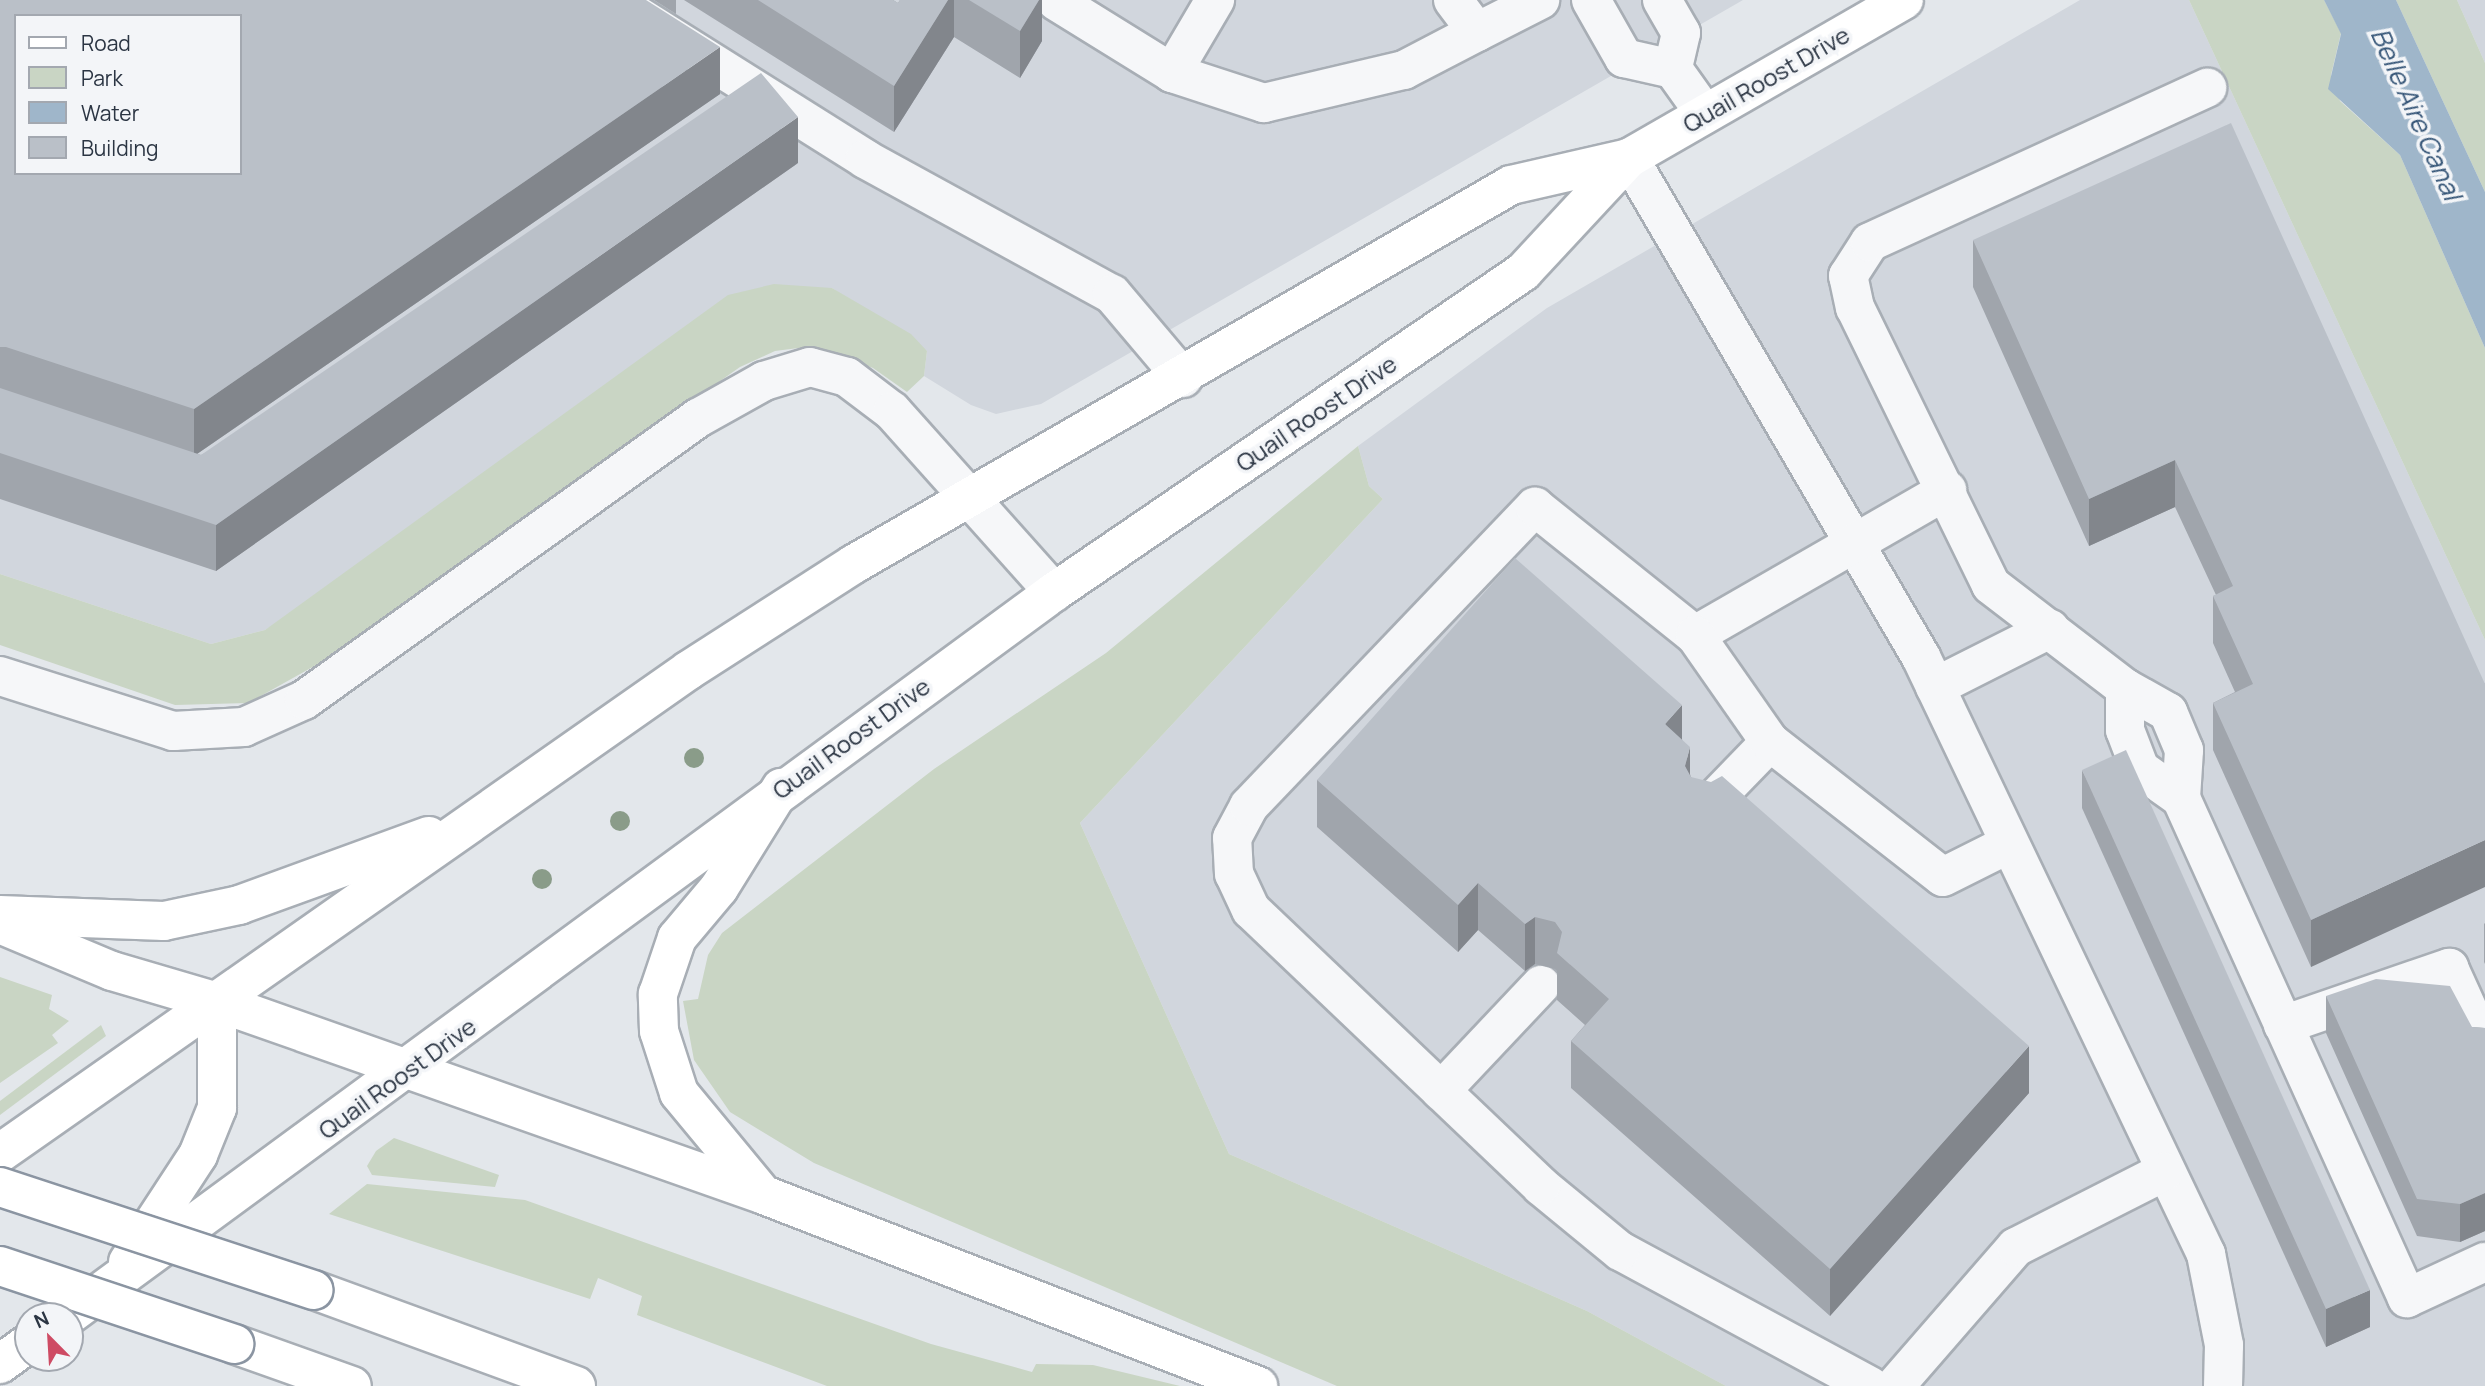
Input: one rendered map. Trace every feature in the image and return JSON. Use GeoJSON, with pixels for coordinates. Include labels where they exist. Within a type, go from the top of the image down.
{"type":"FeatureCollection","features":[{"type":"Feature","properties":{"kind":"main road","name":"Quail Roost Drive"},"geometry":{"type":"LineString","coordinates":[[84,1304],[408,1071],[781,788],[1054,592],[1523,272],[1629,158],[1904,0]]}},
{"type":"Feature","properties":{"kind":"main road","name":"Quail Roost Drive"},"geometry":{"type":"LineString","coordinates":[[0,1153],[776,612],[1183,378],[1510,185],[1629,158]]}},
{"type":"Feature","properties":{"kind":"main road"},"geometry":{"type":"LineString","coordinates":[[764,1195],[679,1093],[659,1031],[658,994],[677,938],[719,888],[781,788]]}},
{"type":"Feature","properties":{"kind":"main road"},"geometry":{"type":"LineString","coordinates":[[0,915],[130,922],[197,915],[274,894],[481,817]]}},
{"type":"Feature","properties":{"kind":"main road"},"geometry":{"type":"LineString","coordinates":[[0,924],[112,971],[217,1002],[764,1195],[1258,1386]]}},
{"type":"Feature","properties":{"kind":"main road"},"geometry":{"type":"LineString","coordinates":[[115,1282],[198,1155],[217,1108],[217,1002]]}},
{"type":"Feature","properties":{"kind":"main road"},"geometry":{"type":"LineString","coordinates":[[0,1187],[314,1290],[576,1386]]}},
{"type":"Feature","properties":{"kind":"main road"},"geometry":{"type":"LineString","coordinates":[[0,1266],[352,1386]]}},
{"type":"Feature","properties":{"kind":"lane"},"geometry":{"type":"LineString","coordinates":[[613,0],[865,159],[1112,294],[1183,378]]}},
{"type":"Feature","properties":{"kind":"lane"},"geometry":{"type":"LineString","coordinates":[[1172,73],[1215,0]]}},
{"type":"Feature","properties":{"kind":"lane"},"geometry":{"type":"LineString","coordinates":[[1453,0],[1478,32]]}},
{"type":"Feature","properties":{"kind":"lane"},"geometry":{"type":"LineString","coordinates":[[1056,1],[1172,73],[1264,103],[1404,70],[1540,0]]}},
{"type":"Feature","properties":{"kind":"lane"},"geometry":{"type":"LineString","coordinates":[[1591,0],[1624,58],[1673,69],[1705,114]]}},
{"type":"Feature","properties":{"kind":"lane"},"geometry":{"type":"LineString","coordinates":[[1662,0],[1681,33],[1673,69]]}},
{"type":"Feature","properties":{"kind":"lane"},"geometry":{"type":"LineString","coordinates":[[2207,88],[1870,242],[1856,257],[1848,276],[1855,308],[1947,490],[1991,585],[2125,688],[2125,730],[2140,769],[2181,798],[2407,1297],[2485,1262]]}},
{"type":"Feature","properties":{"kind":"lane"},"geometry":{"type":"LineString","coordinates":[[726,116],[760,93]]}},
{"type":"Feature","properties":{"kind":"lane"},"geometry":{"type":"LineString","coordinates":[[1629,158],[1856,537],[1935,687],[2212,1276],[2224,1345],[2223,1386]]}},
{"type":"Feature","properties":{"kind":"lane"},"geometry":{"type":"LineString","coordinates":[[0,676],[173,731],[244,727],[304,700],[698,418],[764,380],[810,367],[846,377],[892,411],[1054,592]]}},
{"type":"Feature","properties":{"kind":"lane"},"geometry":{"type":"LineString","coordinates":[[1695,635],[1856,537],[1947,490]]}},
{"type":"Feature","properties":{"kind":"lane"},"geometry":{"type":"LineString","coordinates":[[1870,1386],[1620,1251],[1541,1186],[1251,910],[1234,874],[1232,838],[1249,806],[1535,507],[1695,635],[1770,743],[1943,877],[2007,845]]}},
{"type":"Feature","properties":{"kind":"lane"},"geometry":{"type":"LineString","coordinates":[[1935,687],[2050,629]]}},
{"type":"Feature","properties":{"kind":"lane"},"geometry":{"type":"LineString","coordinates":[[1706,808],[1770,743]]}},
{"type":"Feature","properties":{"kind":"lane"},"geometry":{"type":"LineString","coordinates":[[2283,1025],[2449,968],[2485,1047]]}},
{"type":"Feature","properties":{"kind":"lane"},"geometry":{"type":"LineString","coordinates":[[1441,1091],[1541,985]]}},
{"type":"Feature","properties":{"kind":"lane"},"geometry":{"type":"LineString","coordinates":[[1895,1386],[2016,1247],[2164,1172]]}},
{"type":"Feature","properties":{"kind":"shaded area"},"geometry":{"type":"Polygon","coordinates":[[[0,0],[1743,0],[1041,404],[996,414],[971,405],[924,376],[927,351],[832,288],[265,630],[211,644],[0,574],[0,0]]]}},
{"type":"Feature","properties":{"kind":"shaded area"},"geometry":{"type":"Polygon","coordinates":[[[2080,0],[2189,0],[2485,640],[2485,1386],[1726,1386],[1587,1311],[1229,1154],[1080,823],[1383,499],[1369,486],[1358,446],[1547,308],[2080,0]]]}},
{"type":"Feature","properties":{"kind":"shaded area"},"geometry":{"type":"Polygon","coordinates":[[[2457,0],[2485,0],[2485,63],[2457,0]]]}},
{"type":"Feature","properties":{"kind":"green space"},"geometry":{"type":"Polygon","coordinates":[[[2189,0],[2324,0],[2341,33],[2331,75],[2340,101],[2400,155],[2485,348],[2485,640],[2189,0]]]}},
{"type":"Feature","properties":{"kind":"green space"},"geometry":{"type":"Polygon","coordinates":[[[2396,0],[2457,0],[2485,63],[2485,192],[2396,0]]]}},
{"type":"Feature","properties":{"kind":"green space"},"geometry":{"type":"Polygon","coordinates":[[[774,284],[832,288],[911,334],[927,351],[924,376],[907,392],[873,368],[814,346],[775,351],[740,367],[318,664],[248,703],[175,705],[0,645],[0,574],[211,644],[265,630],[728,295],[774,284]]]}},
{"type":"Feature","properties":{"kind":"green space"},"geometry":{"type":"Polygon","coordinates":[[[1358,446],[1369,486],[1383,499],[1080,823],[1229,1154],[1587,1311],[1726,1386],[1337,1386],[814,1163],[730,1112],[694,1060],[683,1001],[698,999],[708,955],[722,933],[934,769],[1106,653],[1358,446]]]}},
{"type":"Feature","properties":{"kind":"green space"},"geometry":{"type":"Polygon","coordinates":[[[0,977],[52,995],[49,1009],[69,1021],[52,1035],[58,1043],[0,1083],[0,977]]]}},
{"type":"Feature","properties":{"kind":"green space"},"geometry":{"type":"Polygon","coordinates":[[[101,1025],[106,1036],[0,1115],[0,1101],[101,1025]]]}},
{"type":"Feature","properties":{"kind":"green space"},"geometry":{"type":"Polygon","coordinates":[[[394,1138],[499,1175],[495,1187],[372,1175],[367,1166],[376,1151],[394,1138]]]}},
{"type":"Feature","properties":{"kind":"green space"},"geometry":{"type":"Polygon","coordinates":[[[367,1184],[525,1200],[931,1344],[1032,1372],[1036,1364],[1093,1365],[1180,1386],[827,1386],[637,1315],[642,1296],[598,1278],[590,1299],[329,1214],[367,1184]]]}},
{"type":"Feature","properties":{"kind":"water","name":"Belle Aire Canal"},"geometry":{"type":"Polygon","coordinates":[[[2324,0],[2396,0],[2485,192],[2485,348],[2400,155],[2328,89],[2341,34],[2324,0]]]}},
{"type":"Feature","properties":{"kind":"building"},"geometry":{"type":"Polygon","coordinates":[[[0,0],[646,0],[720,47],[194,409],[0,347],[0,0]]]}},
{"type":"Feature","properties":{"kind":"building"},"geometry":{"type":"Polygon","coordinates":[[[758,0],[893,0],[898,3],[900,0],[948,0],[894,86],[758,0]]]}},
{"type":"Feature","properties":{"kind":"building"},"geometry":{"type":"Polygon","coordinates":[[[969,0],[1039,0],[1020,31],[969,0]]]}},
{"type":"Feature","properties":{"kind":"building"},"geometry":{"type":"Polygon","coordinates":[[[761,73],[798,117],[216,525],[0,453],[0,388],[201,455],[761,73]]]}},
{"type":"Feature","properties":{"kind":"building"},"geometry":{"type":"Polygon","coordinates":[[[2231,123],[2485,684],[2485,840],[2311,920],[2213,703],[2253,684],[2213,596],[2233,586],[2175,460],[2089,499],[1973,240],[2231,123]]]}},
{"type":"Feature","properties":{"kind":"building"},"geometry":{"type":"Polygon","coordinates":[[[1515,558],[1682,705],[1665,724],[1690,747],[1685,766],[1691,777],[1711,782],[1722,776],[2029,1046],[1830,1269],[1571,1041],[1609,999],[1557,953],[1562,932],[1555,922],[1535,917],[1525,924],[1478,883],[1458,905],[1317,780],[1515,558]]]}},
{"type":"Feature","properties":{"kind":"building"},"geometry":{"type":"Polygon","coordinates":[[[2126,750],[2370,1290],[2326,1309],[2082,770],[2126,750]]]}},
{"type":"Feature","properties":{"kind":"building"},"geometry":{"type":"Polygon","coordinates":[[[2376,979],[2450,986],[2472,1027],[2485,1028],[2485,1193],[2460,1204],[2417,1199],[2326,996],[2376,979]]]}}]}
